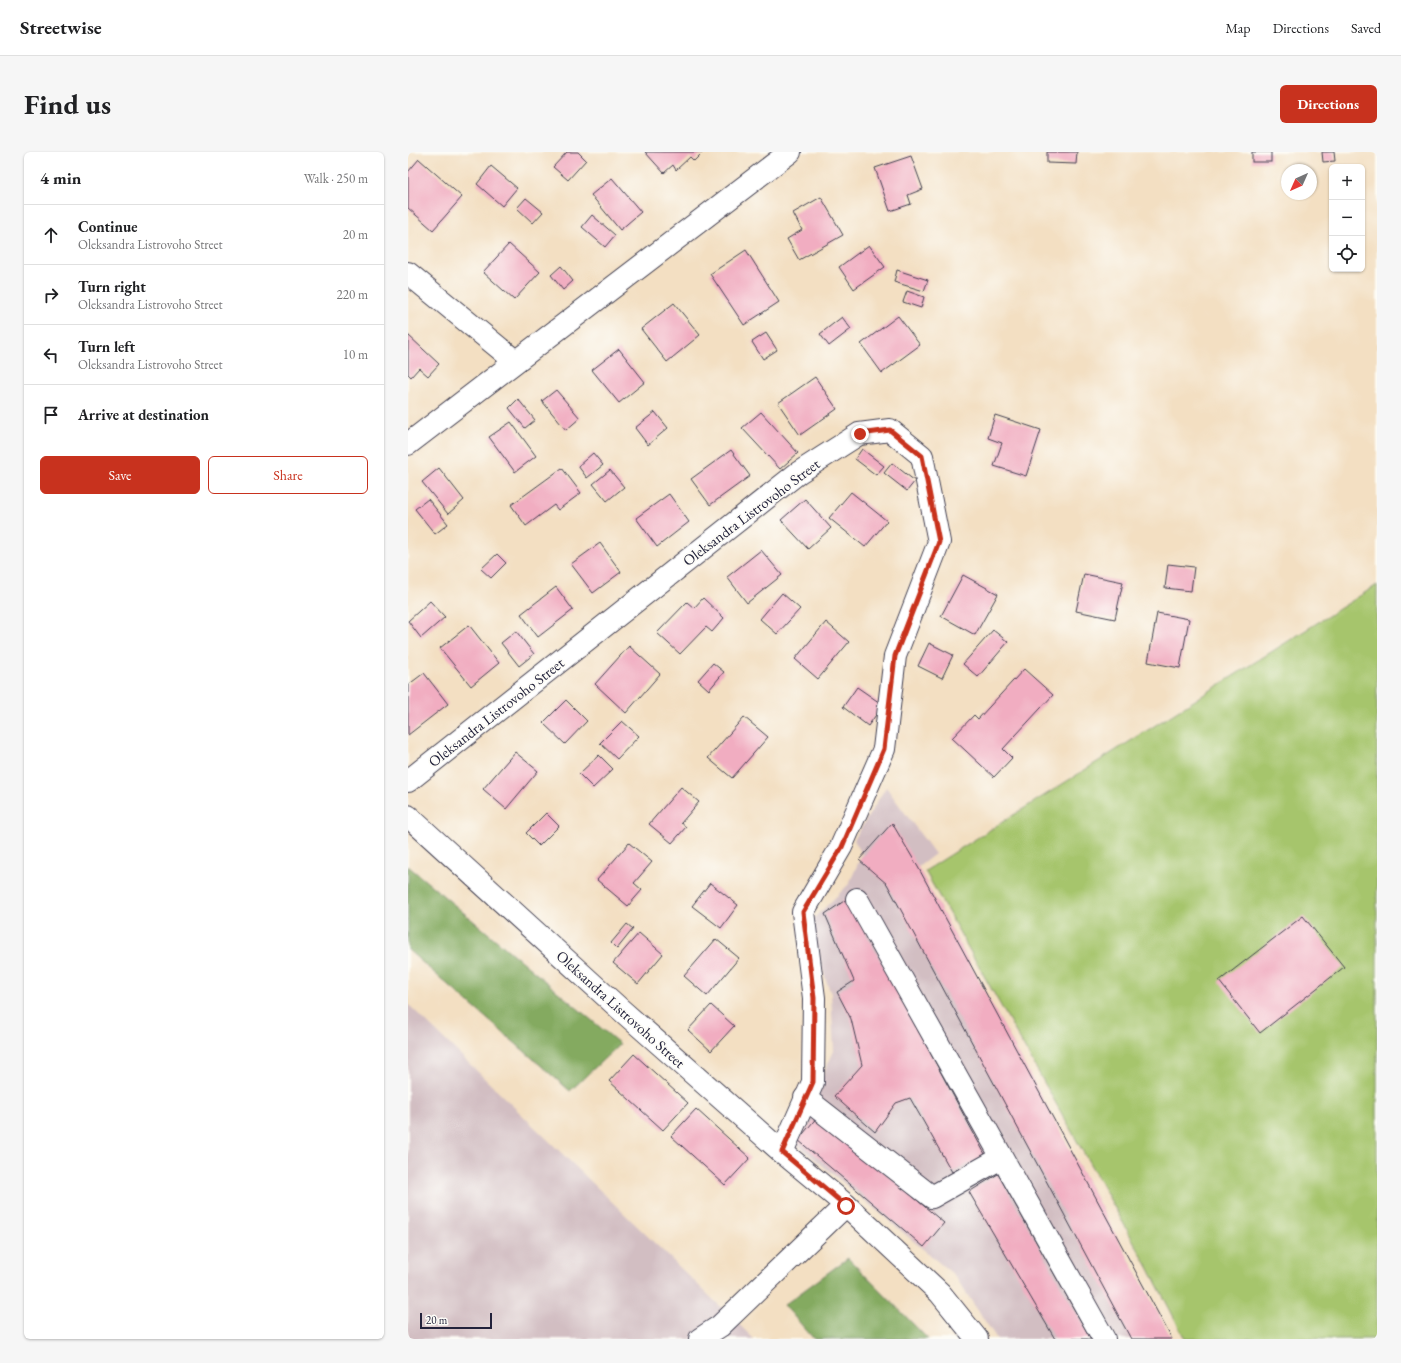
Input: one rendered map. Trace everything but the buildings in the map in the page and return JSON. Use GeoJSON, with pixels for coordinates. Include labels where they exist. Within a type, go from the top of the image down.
{"type":"FeatureCollection","features":[{"type":"Feature","properties":{"kind":"street"},"geometry":{"type":"LineString","coordinates":[[408,444],[790,152]]}},
{"type":"Feature","properties":{"kind":"street"},"geometry":{"type":"LineString","coordinates":[[408,273],[515,361]]}},
{"type":"Feature","properties":{"kind":"street","name":"Oleksandra Listrovoho Street"},"geometry":{"type":"LineString","coordinates":[[408,781],[798,473],[860,434],[890,430],[922,456],[939,542],[895,656],[884,749],[842,847],[803,912],[814,998],[813,1082],[782,1152]]}},
{"type":"Feature","properties":{"kind":"street","name":"Oleksandra Listrovoho Street"},"geometry":{"type":"LineString","coordinates":[[408,816],[620,1010],[846,1206],[940,1293],[977,1339]]}},
{"type":"Feature","properties":{"kind":"street"},"geometry":{"type":"LineString","coordinates":[[857,899],[1001,1158],[1104,1339]]}},
{"type":"Feature","properties":{"kind":"street"},"geometry":{"type":"LineString","coordinates":[[805,1098],[932,1197],[1001,1158]]}},
{"type":"Feature","properties":{"kind":"street"},"geometry":{"type":"LineString","coordinates":[[700,1339],[720,1326],[846,1206]]}},
{"type":"Feature","properties":{"kind":"shaded area"},"geometry":{"type":"Polygon","coordinates":[[[886,787],[935,854],[918,867],[1172,1339],[997,1339],[954,1275],[793,1141],[834,1051],[831,994],[807,925],[849,884],[862,854],[854,840],[886,787]]]}},
{"type":"Feature","properties":{"kind":"shaded area"},"geometry":{"type":"Polygon","coordinates":[[[408,1004],[517,1110],[754,1339],[408,1339],[408,1004]]]}},
{"type":"Feature","properties":{"kind":"green space"},"geometry":{"type":"Polygon","coordinates":[[[1377,585],[1377,1339],[1185,1339],[1148,1267],[925,871],[1377,585]]]}},
{"type":"Feature","properties":{"kind":"green space"},"geometry":{"type":"Polygon","coordinates":[[[408,866],[620,1044],[570,1091],[408,950],[408,866]]]}},
{"type":"Feature","properties":{"kind":"green space"},"geometry":{"type":"Polygon","coordinates":[[[848,1258],[928,1339],[814,1339],[784,1305],[848,1258]]]}},
{"type":"Feature","properties":{"kind":"route"},"geometry":{"type":"LineString","coordinates":[[846,1206],[782,1152],[813,1082],[814,998],[803,912],[842,847],[884,749],[895,656],[939,542],[922,456],[890,430],[860,434]]}}]}
